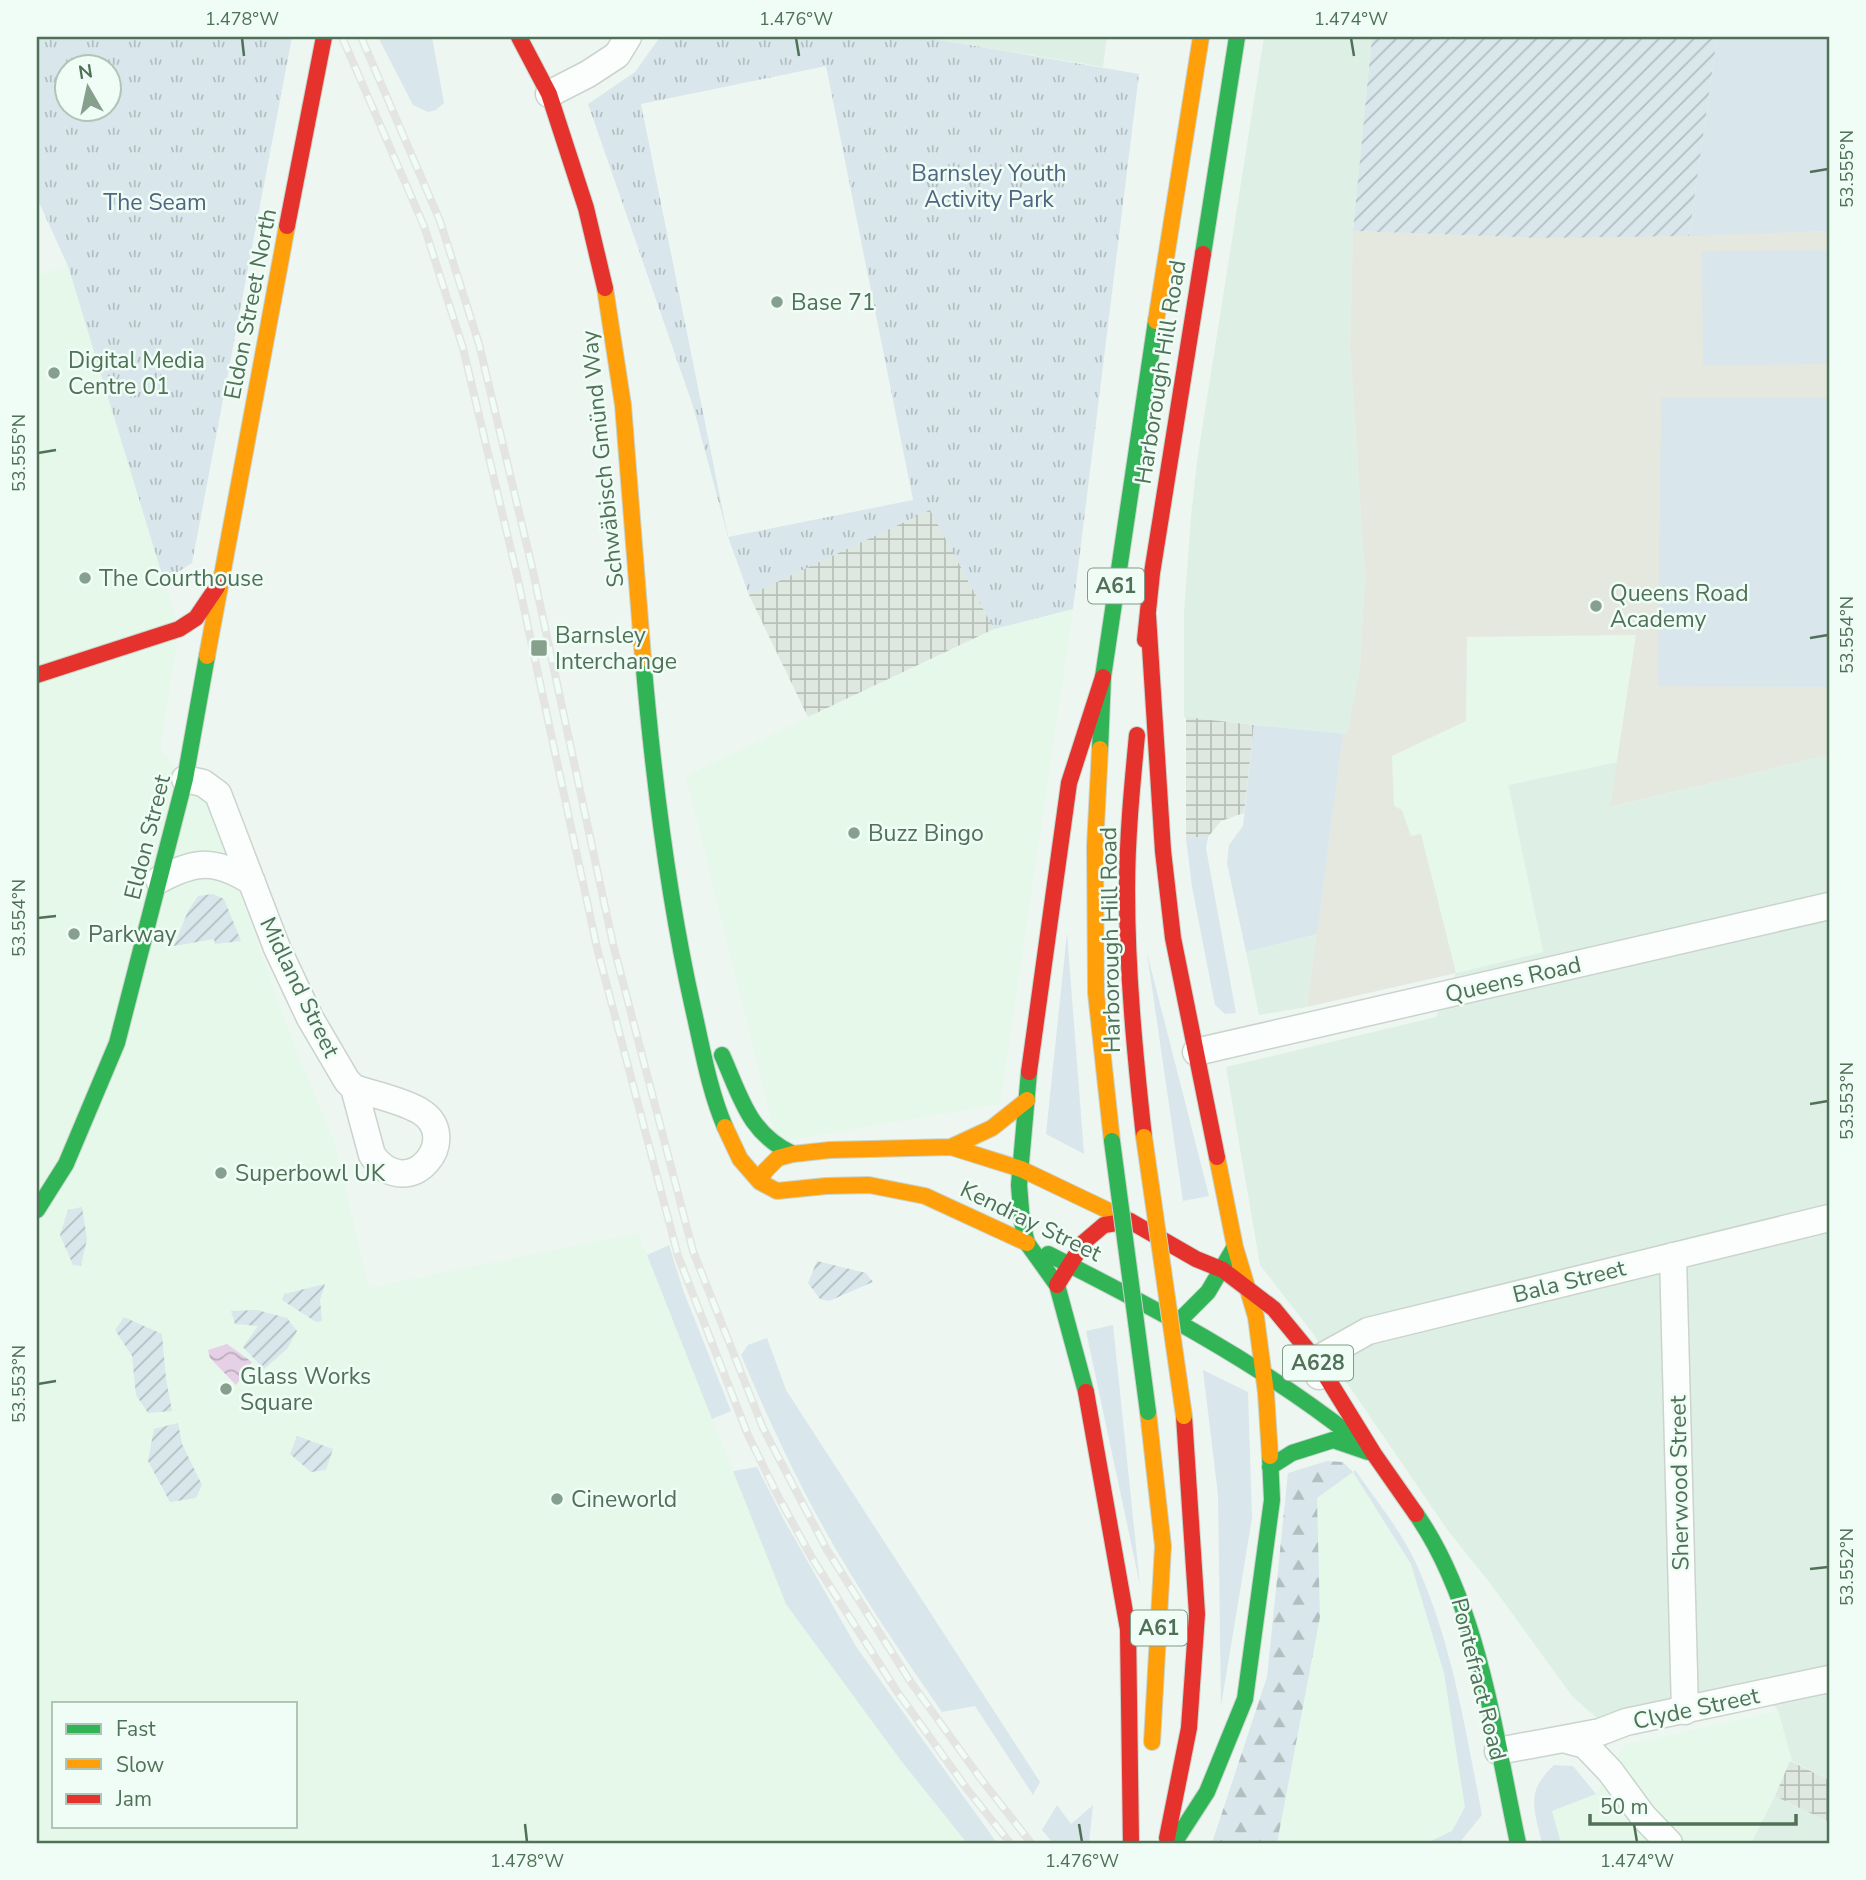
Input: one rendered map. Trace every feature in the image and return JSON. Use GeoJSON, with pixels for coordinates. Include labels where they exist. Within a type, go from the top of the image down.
{"type":"FeatureCollection","features":[{"type":"Feature","properties":{"kind":"main road","name":"Eldon Street North"},"geometry":{"type":"LineString","coordinates":[[222,580],[324,37]]}},
{"type":"Feature","properties":{"kind":"main road","name":"Schwäbisch Gmünd Way"},"geometry":{"type":"LineString","coordinates":[[519,37],[549,94],[586,208],[607,296],[615,338],[625,431],[657,805],[684,974],[723,1124],[740,1159],[760,1182]]}},
{"type":"Feature","properties":{"kind":"main road","name":"Harborough Hill Road"},"geometry":{"type":"LineString","coordinates":[[1131,1843],[1154,1731],[1163,1546],[1096,993],[1095,846],[1103,677],[1130,486],[1201,37]]}},
{"type":"Feature","properties":{"kind":"main road","name":"Harborough Hill Road"},"geometry":{"type":"LineString","coordinates":[[1166,1843],[1189,1728],[1197,1614],[1184,1416],[1143,1138],[1132,1027],[1127,889],[1129,821],[1147,615],[1237,37]]}},
{"type":"Feature","properties":{"kind":"main road"},"geometry":{"type":"LineString","coordinates":[[37,676],[179,629],[196,618],[222,580]]}},
{"type":"Feature","properties":{"kind":"main road","name":"Eldon Street"},"geometry":{"type":"LineString","coordinates":[[37,1210],[66,1164],[108,1068],[134,982],[185,779],[222,580]]}},
{"type":"Feature","properties":{"kind":"main road","name":"A61"},"geometry":{"type":"LineString","coordinates":[[1147,615],[1173,938],[1235,1247],[1256,1317],[1266,1393],[1272,1500],[1245,1699],[1207,1792],[1174,1843]]}},
{"type":"Feature","properties":{"kind":"main road"},"geometry":{"type":"LineString","coordinates":[[145,641],[166,646]]}},
{"type":"Feature","properties":{"kind":"main road"},"geometry":{"type":"LineString","coordinates":[[187,670],[192,680],[198,714]]}},
{"type":"Feature","properties":{"kind":"main road","name":"A61"},"geometry":{"type":"LineString","coordinates":[[1103,677],[1069,783],[1029,1067],[1019,1185],[1027,1243],[1057,1285],[1091,1412],[1128,1629],[1131,1843]]}},
{"type":"Feature","properties":{"kind":"main road","name":"Schwäbisch Gmünd Way"},"geometry":{"type":"LineString","coordinates":[[684,974],[749,1114],[761,1134],[793,1154]]}},
{"type":"Feature","properties":{"kind":"main road"},"geometry":{"type":"LineString","coordinates":[[951,1147],[978,1138],[998,1126],[1027,1100]]}},
{"type":"Feature","properties":{"kind":"main road","name":"Kendray Street"},"geometry":{"type":"LineString","coordinates":[[793,1154],[830,1150],[951,1147],[1021,1169],[1130,1221],[1196,1259],[1223,1270],[1245,1286]]}},
{"type":"Feature","properties":{"kind":"main road"},"geometry":{"type":"LineString","coordinates":[[921,1148],[927,1173],[952,1207]]}},
{"type":"Feature","properties":{"kind":"main road"},"geometry":{"type":"LineString","coordinates":[[760,1182],[765,1171],[778,1158],[793,1154]]}},
{"type":"Feature","properties":{"kind":"main road","name":"Kendray Street"},"geometry":{"type":"LineString","coordinates":[[760,1182],[777,1191],[869,1185],[925,1196],[1069,1264],[1179,1321],[1263,1371]]}},
{"type":"Feature","properties":{"kind":"main road"},"geometry":{"type":"LineString","coordinates":[[1057,1285],[1084,1242],[1104,1225],[1130,1221]]}},
{"type":"Feature","properties":{"kind":"main road"},"geometry":{"type":"LineString","coordinates":[[1179,1321],[1197,1305],[1223,1270],[1235,1247]]}},
{"type":"Feature","properties":{"kind":"main road","name":"Pontefract Road"},"geometry":{"type":"LineString","coordinates":[[1245,1286],[1274,1309],[1316,1360],[1374,1454],[1425,1527],[1455,1585],[1478,1654],[1518,1843]]}},
{"type":"Feature","properties":{"kind":"main road","name":"Pontefract Road"},"geometry":{"type":"LineString","coordinates":[[1263,1371],[1374,1454]]}},
{"type":"Feature","properties":{"kind":"main road"},"geometry":{"type":"LineString","coordinates":[[1270,1467],[1292,1452],[1332,1440],[1374,1454]]}},
{"type":"Feature","properties":{"kind":"street"},"geometry":{"type":"LineString","coordinates":[[549,94],[589,74],[617,55],[628,37]]}},
{"type":"Feature","properties":{"kind":"street","name":"Midland Street"},"geometry":{"type":"LineString","coordinates":[[185,779],[203,782],[218,794],[277,948],[310,1018],[347,1081],[354,1088]]}},
{"type":"Feature","properties":{"kind":"street"},"geometry":{"type":"LineString","coordinates":[[159,880],[180,869],[206,863],[231,869],[252,882]]}},
{"type":"Feature","properties":{"kind":"street","name":"Queens Road"},"geometry":{"type":"LineString","coordinates":[[1196,1052],[1829,906]]}},
{"type":"Feature","properties":{"kind":"street","name":"Bala Street"},"geometry":{"type":"LineString","coordinates":[[1316,1360],[1368,1331],[1829,1218]]}},
{"type":"Feature","properties":{"kind":"street","name":"Sherwood Street"},"geometry":{"type":"LineString","coordinates":[[1673,1256],[1685,1711]]}},
{"type":"Feature","properties":{"kind":"street","name":"Pontefract Road"},"geometry":{"type":"LineString","coordinates":[[1316,1360],[1322,1392],[1348,1433]]}},
{"type":"Feature","properties":{"kind":"street","name":"Clyde Street"},"geometry":{"type":"LineString","coordinates":[[1498,1751],[1600,1732],[1626,1722],[1829,1679]]}},
{"type":"Feature","properties":{"kind":"street"},"geometry":{"type":"LineString","coordinates":[[1563,1739],[1585,1745],[1611,1771],[1643,1816],[1669,1843]]}},
{"type":"Feature","properties":{"kind":"shaded area"},"geometry":{"type":"Polygon","coordinates":[[[922,37],[1107,37],[1103,67],[922,37]]]}},
{"type":"Feature","properties":{"kind":"shaded area"},"geometry":{"type":"Polygon","coordinates":[[[1264,37],[1372,37],[1353,231],[1350,346],[1365,577],[1360,666],[1347,735],[1184,717],[1184,612],[1197,461],[1264,37]]]}},
{"type":"Feature","properties":{"kind":"shaded area","name":"Queens Road Academy"},"geometry":{"type":"Polygon","coordinates":[[[1353,231],[1537,238],[1829,231],[1829,755],[1610,807],[1636,635],[1467,637],[1466,721],[1392,756],[1394,806],[1402,810],[1411,836],[1421,834],[1456,973],[1307,1007],[1343,734],[1347,734],[1360,666],[1365,577],[1350,346],[1353,231]]]}},
{"type":"Feature","properties":{"kind":"shaded area"},"geometry":{"type":"Polygon","coordinates":[[[68,266],[179,629],[160,749],[209,807],[296,1051],[333,1138],[369,1288],[638,1233],[786,1604],[902,1762],[967,1843],[37,1843],[37,276],[68,266]]]}},
{"type":"Feature","properties":{"kind":"shaded area"},"geometry":{"type":"Polygon","coordinates":[[[930,509],[994,629],[808,717],[749,595],[930,509]]]}},
{"type":"Feature","properties":{"kind":"shaded area"},"geometry":{"type":"Polygon","coordinates":[[[1073,609],[1000,1104],[777,1142],[686,776],[994,629],[1073,609]]]}},
{"type":"Feature","properties":{"kind":"shaded area"},"geometry":{"type":"Polygon","coordinates":[[[1636,635],[1617,762],[1508,785],[1543,952],[1456,973],[1421,835],[1411,836],[1402,810],[1394,806],[1392,756],[1466,721],[1467,637],[1636,635]]]}},
{"type":"Feature","properties":{"kind":"shaded area"},"geometry":{"type":"Polygon","coordinates":[[[1186,717],[1254,725],[1244,813],[1221,821],[1208,837],[1186,838],[1186,717]]]}},
{"type":"Feature","properties":{"kind":"shaded area"},"geometry":{"type":"Polygon","coordinates":[[[1829,755],[1829,1780],[1792,1761],[1778,1711],[1760,1685],[1598,1719],[1572,1696],[1493,1587],[1449,1532],[1312,1332],[1260,1265],[1226,1067],[1436,1017],[1456,973],[1543,952],[1508,785],[1617,762],[1611,807],[1829,755]]]}},
{"type":"Feature","properties":{"kind":"shaded area"},"geometry":{"type":"Polygon","coordinates":[[[1317,934],[1307,1007],[1259,1015],[1246,952],[1317,934]]]}},
{"type":"Feature","properties":{"kind":"shaded area"},"geometry":{"type":"Polygon","coordinates":[[[1353,1472],[1411,1564],[1444,1673],[1465,1807],[1452,1831],[1427,1843],[1277,1843],[1320,1617],[1317,1498],[1353,1472]]]}},
{"type":"Feature","properties":{"kind":"shaded area"},"geometry":{"type":"Polygon","coordinates":[[[1778,1711],[1792,1761],[1751,1843],[1561,1843],[1552,1811],[1596,1794],[1625,1745],[1778,1711]]]}},
{"type":"Feature","properties":{"kind":"shaded area"},"geometry":{"type":"Polygon","coordinates":[[[1790,1761],[1829,1780],[1829,1822],[1775,1796],[1790,1761]]]}},
{"type":"Feature","properties":{"kind":"shaded area"},"geometry":{"type":"Polygon","coordinates":[[[1775,1796],[1829,1822],[1829,1843],[1751,1843],[1775,1796]]]}},
{"type":"Feature","properties":{"kind":"green space","name":"The Seam"},"geometry":{"type":"Polygon","coordinates":[[[37,37],[292,37],[192,563],[164,581],[68,266],[37,198],[37,37]]]}},
{"type":"Feature","properties":{"kind":"green space"},"geometry":{"type":"Polygon","coordinates":[[[378,37],[432,37],[444,103],[436,110],[428,112],[413,105],[378,37]]]}},
{"type":"Feature","properties":{"kind":"green space","name":"Barnsley Youth Activity Park"},"geometry":{"type":"Polygon","coordinates":[[[660,37],[922,37],[1139,74],[1073,609],[994,629],[930,510],[749,595],[728,537],[693,406],[588,104],[635,72],[660,37]],[[826,66],[641,104],[728,537],[913,500],[826,66]]]}},
{"type":"Feature","properties":{"kind":"green space"},"geometry":{"type":"Polygon","coordinates":[[[1372,37],[1717,37],[1689,236],[1537,238],[1353,231],[1372,37]]]}},
{"type":"Feature","properties":{"kind":"green space"},"geometry":{"type":"Polygon","coordinates":[[[1717,37],[1829,37],[1829,231],[1689,236],[1717,37]]]}},
{"type":"Feature","properties":{"kind":"green space"},"geometry":{"type":"Polygon","coordinates":[[[1829,250],[1829,364],[1703,365],[1702,251],[1829,250]]]}},
{"type":"Feature","properties":{"kind":"green space"},"geometry":{"type":"Polygon","coordinates":[[[1661,397],[1829,398],[1829,687],[1658,686],[1661,397]]]}},
{"type":"Feature","properties":{"kind":"green space"},"geometry":{"type":"Polygon","coordinates":[[[1254,725],[1343,734],[1317,934],[1246,952],[1227,863],[1229,845],[1243,826],[1254,725]]]}},
{"type":"Feature","properties":{"kind":"green space"},"geometry":{"type":"Polygon","coordinates":[[[1208,837],[1206,848],[1236,1013],[1225,1014],[1215,1005],[1192,887],[1186,838],[1208,837]]]}},
{"type":"Feature","properties":{"kind":"green space"},"geometry":{"type":"Polygon","coordinates":[[[213,894],[224,899],[241,941],[215,944],[214,939],[174,946],[188,911],[198,896],[213,894]]]}},
{"type":"Feature","properties":{"kind":"green space"},"geometry":{"type":"Polygon","coordinates":[[[1067,933],[1084,1154],[1046,1134],[1067,933]]]}},
{"type":"Feature","properties":{"kind":"green space"},"geometry":{"type":"Polygon","coordinates":[[[1147,953],[1209,1196],[1183,1201],[1147,953]]]}},
{"type":"Feature","properties":{"kind":"green space"},"geometry":{"type":"Polygon","coordinates":[[[82,1207],[87,1239],[81,1266],[73,1265],[60,1235],[68,1210],[82,1207]]]}},
{"type":"Feature","properties":{"kind":"green space"},"geometry":{"type":"Polygon","coordinates":[[[669,1245],[683,1290],[731,1411],[712,1419],[647,1255],[669,1245]]]}},
{"type":"Feature","properties":{"kind":"green space"},"geometry":{"type":"Polygon","coordinates":[[[817,1261],[866,1273],[873,1282],[829,1301],[820,1299],[808,1283],[817,1261]]]}},
{"type":"Feature","properties":{"kind":"green space"},"geometry":{"type":"Polygon","coordinates":[[[325,1284],[320,1300],[322,1321],[316,1322],[282,1300],[284,1294],[325,1284]]]}},
{"type":"Feature","properties":{"kind":"green space"},"geometry":{"type":"Polygon","coordinates":[[[257,1310],[287,1318],[297,1331],[287,1349],[264,1369],[243,1347],[258,1326],[235,1324],[231,1311],[257,1310]]]}},
{"type":"Feature","properties":{"kind":"green space"},"geometry":{"type":"Polygon","coordinates":[[[124,1317],[162,1334],[172,1411],[148,1413],[136,1395],[132,1356],[115,1330],[124,1317]]]}},
{"type":"Feature","properties":{"kind":"green space"},"geometry":{"type":"Polygon","coordinates":[[[1113,1325],[1140,1585],[1086,1331],[1113,1325]]]}},
{"type":"Feature","properties":{"kind":"green space"},"geometry":{"type":"Polygon","coordinates":[[[767,1338],[786,1390],[1040,1782],[1033,1795],[975,1706],[942,1712],[837,1551],[806,1495],[741,1355],[748,1345],[767,1338]]]}},
{"type":"Feature","properties":{"kind":"green space"},"geometry":{"type":"Polygon","coordinates":[[[1203,1370],[1248,1392],[1252,1518],[1221,1706],[1218,1495],[1203,1370]]]}},
{"type":"Feature","properties":{"kind":"green space"},"geometry":{"type":"Polygon","coordinates":[[[178,1423],[182,1444],[202,1485],[196,1498],[170,1502],[148,1461],[154,1429],[178,1423]]]}},
{"type":"Feature","properties":{"kind":"green space"},"geometry":{"type":"Polygon","coordinates":[[[297,1436],[333,1449],[326,1470],[311,1472],[290,1454],[297,1436]]]}},
{"type":"Feature","properties":{"kind":"green space"},"geometry":{"type":"Polygon","coordinates":[[[1327,1461],[1343,1462],[1353,1472],[1317,1498],[1320,1617],[1277,1843],[1212,1843],[1267,1677],[1288,1473],[1327,1461]]]}},
{"type":"Feature","properties":{"kind":"green space"},"geometry":{"type":"Polygon","coordinates":[[[757,1467],[857,1648],[997,1843],[967,1843],[902,1762],[786,1604],[733,1471],[757,1467]]]}},
{"type":"Feature","properties":{"kind":"green space"},"geometry":{"type":"Polygon","coordinates":[[[1355,1470],[1394,1525],[1414,1559],[1448,1653],[1482,1815],[1460,1842],[1427,1843],[1452,1831],[1465,1807],[1444,1673],[1411,1564],[1353,1472],[1355,1470]]]}},
{"type":"Feature","properties":{"kind":"green space"},"geometry":{"type":"Polygon","coordinates":[[[1554,1765],[1573,1766],[1596,1794],[1552,1811],[1561,1843],[1542,1843],[1535,1810],[1535,1792],[1554,1765]]]}},
{"type":"Feature","properties":{"kind":"green space"},"geometry":{"type":"Polygon","coordinates":[[[1057,1805],[1071,1824],[1093,1805],[1089,1843],[1053,1843],[1042,1830],[1057,1805]]]}},
{"type":"Feature","properties":{"kind":"water"},"geometry":{"type":"Polygon","coordinates":[[[227,1344],[252,1362],[236,1385],[210,1358],[208,1350],[227,1344]]]}},
{"type":"Feature","properties":{"kind":"railway"},"geometry":{"type":"LineString","coordinates":[[342,37],[424,226],[463,348],[516,571],[597,948],[678,1256],[748,1435],[812,1558],[896,1690],[967,1789],[1010,1843]]}},
{"type":"Feature","properties":{"kind":"railway"},"geometry":{"type":"LineString","coordinates":[[361,37],[440,221],[479,344],[532,567],[613,944],[693,1251],[763,1428],[827,1550],[910,1681],[1031,1843]]}},
{"type":"Feature","properties":{"kind":"traffic: fast"},"geometry":{"type":"LineString","coordinates":[[1203,254],[1237,37]]}},
{"type":"Feature","properties":{"kind":"traffic: fast"},"geometry":{"type":"LineString","coordinates":[[1100,749],[1103,677],[1156,321]]}},
{"type":"Feature","properties":{"kind":"traffic: fast"},"geometry":{"type":"LineString","coordinates":[[37,1210],[66,1164],[117,1043],[185,779],[207,656]]}},
{"type":"Feature","properties":{"kind":"traffic: fast"},"geometry":{"type":"LineString","coordinates":[[643,658],[668,878],[706,1068],[725,1127]]}},
{"type":"Feature","properties":{"kind":"traffic: fast"},"geometry":{"type":"LineString","coordinates":[[722,1055],[741,1099],[756,1125],[766,1136],[793,1154]]}},
{"type":"Feature","properties":{"kind":"traffic: fast"},"geometry":{"type":"LineString","coordinates":[[1029,1072],[1019,1185],[1022,1222],[1027,1243],[1057,1285],[1086,1392]]}},
{"type":"Feature","properties":{"kind":"traffic: fast"},"geometry":{"type":"LineString","coordinates":[[1112,1141],[1148,1412]]}},
{"type":"Feature","properties":{"kind":"traffic: fast"},"geometry":{"type":"LineString","coordinates":[[1179,1321],[1208,1292],[1234,1248]]}},
{"type":"Feature","properties":{"kind":"traffic: fast"},"geometry":{"type":"LineString","coordinates":[[1048,1254],[1205,1338],[1281,1385],[1353,1437]]}},
{"type":"Feature","properties":{"kind":"traffic: fast"},"geometry":{"type":"LineString","coordinates":[[1270,1467],[1292,1453],[1333,1440],[1368,1452]]}},
{"type":"Feature","properties":{"kind":"traffic: fast"},"geometry":{"type":"LineString","coordinates":[[1174,1843],[1207,1792],[1245,1699],[1272,1500],[1270,1456]]}},
{"type":"Feature","properties":{"kind":"traffic: fast"},"geometry":{"type":"LineString","coordinates":[[1416,1514],[1438,1550],[1470,1630],[1492,1716],[1518,1843]]}},
{"type":"Feature","properties":{"kind":"traffic: slow"},"geometry":{"type":"LineString","coordinates":[[1156,321],[1201,37]]}},
{"type":"Feature","properties":{"kind":"traffic: slow"},"geometry":{"type":"LineString","coordinates":[[207,656],[287,226]]}},
{"type":"Feature","properties":{"kind":"traffic: slow"},"geometry":{"type":"LineString","coordinates":[[605,288],[623,405],[643,658]]}},
{"type":"Feature","properties":{"kind":"traffic: slow"},"geometry":{"type":"LineString","coordinates":[[1100,749],[1095,846],[1096,993],[1112,1141]]}},
{"type":"Feature","properties":{"kind":"traffic: slow"},"geometry":{"type":"LineString","coordinates":[[951,1147],[992,1128],[1027,1100]]}},
{"type":"Feature","properties":{"kind":"traffic: slow"},"geometry":{"type":"LineString","coordinates":[[725,1127],[740,1159],[760,1182],[777,1191],[869,1185],[925,1196],[1027,1243]]}},
{"type":"Feature","properties":{"kind":"traffic: slow"},"geometry":{"type":"LineString","coordinates":[[1144,1137],[1184,1416]]}},
{"type":"Feature","properties":{"kind":"traffic: slow"},"geometry":{"type":"LineString","coordinates":[[760,1182],[765,1171],[778,1158],[793,1154],[830,1150],[951,1147],[1021,1169],[1130,1221]]}},
{"type":"Feature","properties":{"kind":"traffic: slow"},"geometry":{"type":"LineString","coordinates":[[1217,1157],[1235,1247],[1256,1317],[1266,1393],[1270,1456]]}},
{"type":"Feature","properties":{"kind":"traffic: slow"},"geometry":{"type":"LineString","coordinates":[[1148,1412],[1163,1546],[1152,1742]]}},
{"type":"Feature","properties":{"kind":"traffic: jam"},"geometry":{"type":"LineString","coordinates":[[287,226],[324,37]]}},
{"type":"Feature","properties":{"kind":"traffic: jam"},"geometry":{"type":"LineString","coordinates":[[519,37],[549,94],[586,208],[605,288]]}},
{"type":"Feature","properties":{"kind":"traffic: jam"},"geometry":{"type":"LineString","coordinates":[[1145,640],[1152,573],[1203,254]]}},
{"type":"Feature","properties":{"kind":"traffic: jam"},"geometry":{"type":"LineString","coordinates":[[37,675],[179,629],[196,618],[217,587]]}},
{"type":"Feature","properties":{"kind":"traffic: jam"},"geometry":{"type":"LineString","coordinates":[[1148,615],[1163,851],[1173,938],[1217,1157]]}},
{"type":"Feature","properties":{"kind":"traffic: jam"},"geometry":{"type":"LineString","coordinates":[[1029,1072],[1069,783],[1103,677]]}},
{"type":"Feature","properties":{"kind":"traffic: jam"},"geometry":{"type":"LineString","coordinates":[[1137,735],[1129,832],[1127,921],[1132,1014],[1144,1137]]}},
{"type":"Feature","properties":{"kind":"traffic: jam"},"geometry":{"type":"LineString","coordinates":[[1057,1285],[1084,1242],[1104,1225],[1130,1221],[1196,1259],[1223,1270],[1274,1309],[1316,1360],[1374,1454],[1416,1514]]}},
{"type":"Feature","properties":{"kind":"traffic: jam"},"geometry":{"type":"LineString","coordinates":[[1086,1392],[1128,1629],[1131,1843]]}},
{"type":"Feature","properties":{"kind":"traffic: jam"},"geometry":{"type":"LineString","coordinates":[[1167,1838],[1189,1728],[1197,1614],[1184,1416]]}},
{"type":"Feature","properties":{"kind":"place","name":"Base 71"},"geometry":{"type":"Point","coordinates":[777,302]}},
{"type":"Feature","properties":{"kind":"place","name":"Digital Media Centre 01"},"geometry":{"type":"Point","coordinates":[54,373]}},
{"type":"Feature","properties":{"kind":"place","name":"The Courthouse"},"geometry":{"type":"Point","coordinates":[85,578]}},
{"type":"Feature","properties":{"kind":"place","name":"Queens Road Academy"},"geometry":{"type":"Point","coordinates":[1596,606]}},
{"type":"Feature","properties":{"kind":"place","name":"Barnsley Interchange"},"geometry":{"type":"Point","coordinates":[539,648]}},
{"type":"Feature","properties":{"kind":"place","name":"Buzz Bingo"},"geometry":{"type":"Point","coordinates":[854,833]}},
{"type":"Feature","properties":{"kind":"place","name":"Parkway"},"geometry":{"type":"Point","coordinates":[74,934]}},
{"type":"Feature","properties":{"kind":"place","name":"Superbowl UK"},"geometry":{"type":"Point","coordinates":[221,1173]}},
{"type":"Feature","properties":{"kind":"place","name":"Glass Works Square"},"geometry":{"type":"Point","coordinates":[226,1389]}},
{"type":"Feature","properties":{"kind":"place","name":"Cineworld"},"geometry":{"type":"Point","coordinates":[557,1499]}}]}
